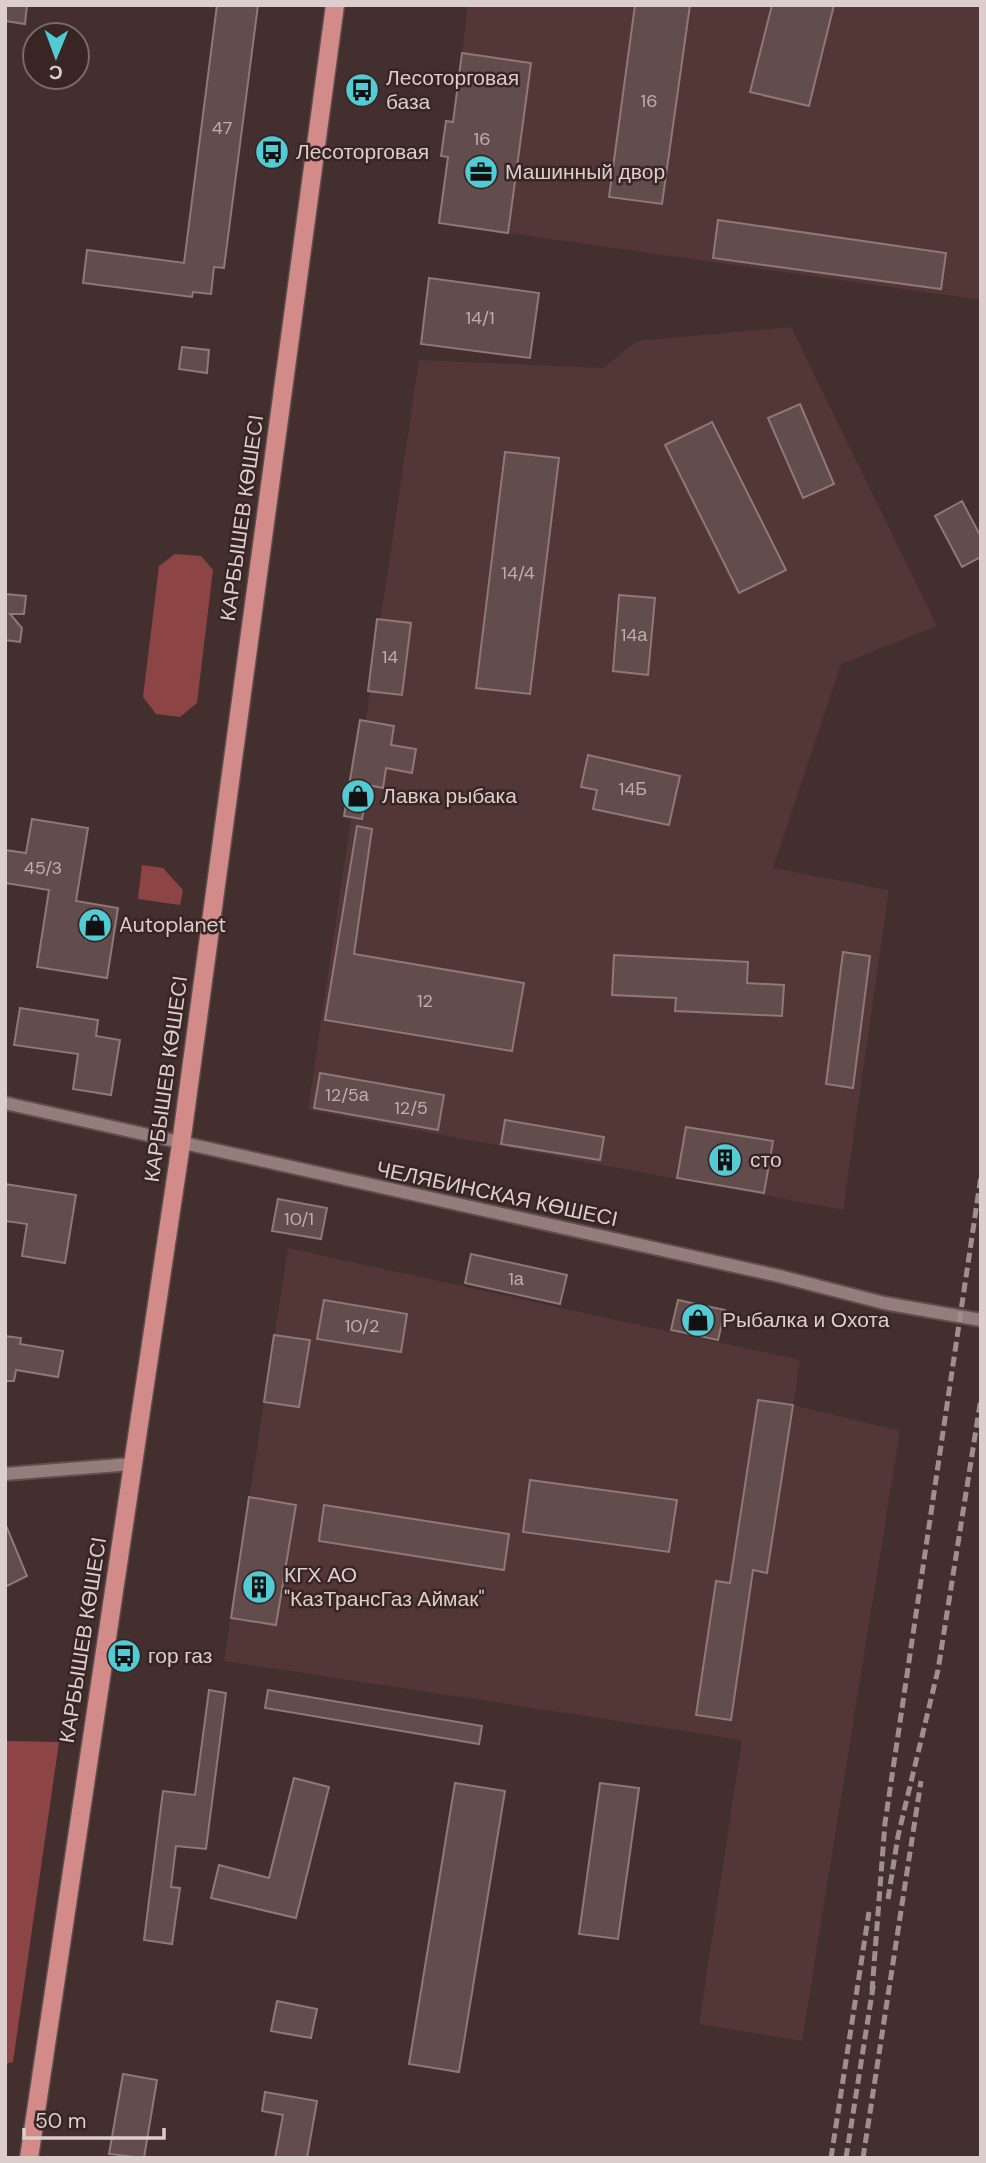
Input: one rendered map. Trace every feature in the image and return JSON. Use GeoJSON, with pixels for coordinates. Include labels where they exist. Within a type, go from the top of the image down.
{"type":"FeatureCollection","features":[{"type":"Feature","properties":{"kind":"main road","name":"КАРБЫШЕВ КӨШЕСІ"},"geometry":{"type":"LineString","coordinates":[[29,2158],[181,1144],[335,5]]}},
{"type":"Feature","properties":{"kind":"street","name":"ЧЕЛЯБИНСКАЯ КӨШЕСІ"},"geometry":{"type":"LineString","coordinates":[[5,1102],[181,1144],[779,1276],[884,1303],[981,1320]]}},
{"type":"Feature","properties":{"kind":"street"},"geometry":{"type":"LineString","coordinates":[[5,1474],[132,1464]]}},
{"type":"Feature","properties":{"kind":"shaded area"},"geometry":{"type":"Polygon","coordinates":[[[468,5],[981,5],[981,300],[508,233],[531,63],[462,53],[468,5]]]}},
{"type":"Feature","properties":{"kind":"shaded area"},"geometry":{"type":"Polygon","coordinates":[[[791,327],[937,626],[841,664],[773,868],[889,890],[843,1210],[308,1110],[419,360],[603,368],[637,341],[791,327]]]}},
{"type":"Feature","properties":{"kind":"shaded area"},"geometry":{"type":"Polygon","coordinates":[[[175,554],[201,556],[213,570],[197,703],[180,717],[156,714],[143,697],[159,566],[175,554]]]}},
{"type":"Feature","properties":{"kind":"shaded area"},"geometry":{"type":"Polygon","coordinates":[[[142,865],[163,868],[183,890],[180,905],[138,899],[142,865]]]}},
{"type":"Feature","properties":{"kind":"shaded area"},"geometry":{"type":"Polygon","coordinates":[[[288,1248],[800,1360],[793,1405],[900,1431],[802,2041],[699,2024],[742,1740],[224,1661],[288,1248]]]}},
{"type":"Feature","properties":{"kind":"shaded area"},"geometry":{"type":"Polygon","coordinates":[[[7,1741],[59,1742],[13,2062],[5,2064],[7,1741]]]}},
{"type":"Feature","properties":{"kind":"building"},"geometry":{"type":"Polygon","coordinates":[[[5,5],[27,5],[25,21],[21,23],[5,21],[5,5]]]}},
{"type":"Feature","properties":{"kind":"building"},"geometry":{"type":"Polygon","coordinates":[[[217,5],[258,5],[224,268],[214,267],[211,294],[193,292],[192,297],[83,283],[87,250],[184,263],[217,5]]]}},
{"type":"Feature","properties":{"kind":"building"},"geometry":{"type":"Polygon","coordinates":[[[635,5],[690,5],[662,204],[609,197],[635,5]]]}},
{"type":"Feature","properties":{"kind":"building"},"geometry":{"type":"Polygon","coordinates":[[[772,5],[834,5],[809,106],[750,92],[772,5]]]}},
{"type":"Feature","properties":{"kind":"building"},"geometry":{"type":"Polygon","coordinates":[[[462,53],[531,63],[508,233],[439,223],[448,157],[441,156],[446,121],[453,122],[462,53]]]}},
{"type":"Feature","properties":{"kind":"building"},"geometry":{"type":"Polygon","coordinates":[[[718,220],[946,253],[941,289],[713,258],[718,220]]]}},
{"type":"Feature","properties":{"kind":"building"},"geometry":{"type":"Polygon","coordinates":[[[429,278],[539,293],[530,358],[421,344],[429,278]]]}},
{"type":"Feature","properties":{"kind":"building"},"geometry":{"type":"Polygon","coordinates":[[[182,347],[209,350],[207,373],[179,369],[182,347]]]}},
{"type":"Feature","properties":{"kind":"building"},"geometry":{"type":"Polygon","coordinates":[[[800,404],[834,484],[803,498],[768,418],[800,404]]]}},
{"type":"Feature","properties":{"kind":"building"},"geometry":{"type":"Polygon","coordinates":[[[712,422],[786,570],[739,593],[665,445],[712,422]]]}},
{"type":"Feature","properties":{"kind":"building"},"geometry":{"type":"Polygon","coordinates":[[[505,452],[559,458],[530,694],[476,688],[505,452]]]}},
{"type":"Feature","properties":{"kind":"building"},"geometry":{"type":"Polygon","coordinates":[[[962,501],[981,537],[981,557],[962,567],[935,516],[962,501]]]}},
{"type":"Feature","properties":{"kind":"building"},"geometry":{"type":"Polygon","coordinates":[[[5,594],[26,596],[24,614],[10,614],[22,628],[20,642],[5,640],[5,594]]]}},
{"type":"Feature","properties":{"kind":"building"},"geometry":{"type":"Polygon","coordinates":[[[619,595],[655,598],[648,675],[613,671],[619,595]]]}},
{"type":"Feature","properties":{"kind":"building"},"geometry":{"type":"Polygon","coordinates":[[[377,619],[411,623],[402,695],[368,691],[377,619]]]}},
{"type":"Feature","properties":{"kind":"building"},"geometry":{"type":"Polygon","coordinates":[[[360,720],[394,726],[391,745],[416,749],[412,773],[386,768],[383,788],[368,785],[362,819],[344,816],[360,720]]]}},
{"type":"Feature","properties":{"kind":"building"},"geometry":{"type":"Polygon","coordinates":[[[588,755],[680,776],[669,825],[593,809],[597,790],[581,787],[588,755]]]}},
{"type":"Feature","properties":{"kind":"building"},"geometry":{"type":"Polygon","coordinates":[[[32,819],[88,828],[76,901],[118,908],[107,978],[37,967],[49,890],[5,883],[5,850],[26,853],[32,819]]]}},
{"type":"Feature","properties":{"kind":"building"},"geometry":{"type":"Polygon","coordinates":[[[357,826],[372,829],[354,954],[524,983],[512,1051],[325,1020],[357,826]]]}},
{"type":"Feature","properties":{"kind":"building"},"geometry":{"type":"Polygon","coordinates":[[[843,952],[870,956],[853,1088],[826,1084],[843,952]]]}},
{"type":"Feature","properties":{"kind":"building"},"geometry":{"type":"Polygon","coordinates":[[[614,955],[748,962],[747,983],[784,985],[782,1016],[675,1011],[676,998],[612,995],[614,955]]]}},
{"type":"Feature","properties":{"kind":"building"},"geometry":{"type":"Polygon","coordinates":[[[20,1008],[98,1020],[96,1036],[120,1040],[111,1095],[73,1089],[78,1054],[14,1045],[20,1008]]]}},
{"type":"Feature","properties":{"kind":"building"},"geometry":{"type":"Polygon","coordinates":[[[320,1073],[444,1095],[438,1130],[314,1108],[320,1073]]]}},
{"type":"Feature","properties":{"kind":"building"},"geometry":{"type":"Polygon","coordinates":[[[505,1120],[604,1137],[600,1160],[501,1144],[505,1120]]]}},
{"type":"Feature","properties":{"kind":"building","name":"сто"},"geometry":{"type":"Polygon","coordinates":[[[686,1127],[773,1141],[764,1193],[677,1178],[686,1127]]]}},
{"type":"Feature","properties":{"kind":"building"},"geometry":{"type":"Polygon","coordinates":[[[5,1184],[76,1195],[65,1263],[22,1256],[27,1224],[5,1221],[5,1184]]]}},
{"type":"Feature","properties":{"kind":"building"},"geometry":{"type":"Polygon","coordinates":[[[278,1199],[327,1208],[321,1239],[272,1231],[278,1199]]]}},
{"type":"Feature","properties":{"kind":"building"},"geometry":{"type":"Polygon","coordinates":[[[471,1254],[567,1275],[560,1304],[465,1283],[471,1254]]]}},
{"type":"Feature","properties":{"kind":"building"},"geometry":{"type":"Polygon","coordinates":[[[324,1300],[407,1314],[401,1352],[317,1339],[324,1300]]]}},
{"type":"Feature","properties":{"kind":"building","name":"Рыбалка и Охота"},"geometry":{"type":"Polygon","coordinates":[[[678,1300],[725,1310],[718,1340],[671,1330],[678,1300]]]}},
{"type":"Feature","properties":{"kind":"building"},"geometry":{"type":"Polygon","coordinates":[[[274,1335],[310,1340],[299,1407],[264,1402],[274,1335]]]}},
{"type":"Feature","properties":{"kind":"building"},"geometry":{"type":"Polygon","coordinates":[[[5,1336],[21,1338],[20,1344],[63,1351],[58,1377],[16,1370],[14,1381],[5,1381],[5,1336]]]}},
{"type":"Feature","properties":{"kind":"building"},"geometry":{"type":"Polygon","coordinates":[[[758,1400],[793,1405],[767,1573],[753,1570],[731,1720],[696,1715],[716,1581],[730,1583],[758,1400]]]}},
{"type":"Feature","properties":{"kind":"building"},"geometry":{"type":"Polygon","coordinates":[[[530,1480],[677,1500],[669,1552],[523,1532],[530,1480]]]}},
{"type":"Feature","properties":{"kind":"building","name":"КГХ АО \"КазТрансГаз Аймак\""},"geometry":{"type":"Polygon","coordinates":[[[249,1497],[296,1505],[276,1625],[231,1618],[249,1497]]]}},
{"type":"Feature","properties":{"kind":"building"},"geometry":{"type":"Polygon","coordinates":[[[324,1505],[509,1534],[504,1570],[319,1541],[324,1505]]]}},
{"type":"Feature","properties":{"kind":"building"},"geometry":{"type":"Polygon","coordinates":[[[5,1523],[27,1576],[5,1587],[5,1523]]]}},
{"type":"Feature","properties":{"kind":"building"},"geometry":{"type":"Polygon","coordinates":[[[209,1690],[226,1693],[206,1849],[176,1846],[171,1887],[180,1888],[172,1944],[144,1940],[163,1791],[195,1795],[209,1690]]]}},
{"type":"Feature","properties":{"kind":"building"},"geometry":{"type":"Polygon","coordinates":[[[268,1690],[482,1726],[479,1744],[265,1708],[268,1690]]]}},
{"type":"Feature","properties":{"kind":"building"},"geometry":{"type":"Polygon","coordinates":[[[294,1778],[329,1787],[296,1918],[211,1898],[219,1865],[269,1878],[294,1778]]]}},
{"type":"Feature","properties":{"kind":"building"},"geometry":{"type":"Polygon","coordinates":[[[455,1783],[505,1791],[459,2072],[409,2064],[455,1783]]]}},
{"type":"Feature","properties":{"kind":"building"},"geometry":{"type":"Polygon","coordinates":[[[600,1783],[639,1788],[618,1939],[579,1934],[600,1783]]]}},
{"type":"Feature","properties":{"kind":"building"},"geometry":{"type":"Polygon","coordinates":[[[277,2001],[317,2009],[311,2038],[271,2031],[277,2001]]]}},
{"type":"Feature","properties":{"kind":"building"},"geometry":{"type":"Polygon","coordinates":[[[123,2074],[157,2080],[144,2158],[109,2154],[123,2074]]]}},
{"type":"Feature","properties":{"kind":"building"},"geometry":{"type":"Polygon","coordinates":[[[265,2092],[317,2101],[307,2158],[275,2158],[283,2115],[262,2111],[265,2092]]]}},
{"type":"Feature","properties":{"kind":"railway"},"geometry":{"type":"LineString","coordinates":[[872,1991],[885,1823],[981,1176]]}},
{"type":"Feature","properties":{"kind":"railway"},"geometry":{"type":"LineString","coordinates":[[888,1899],[898,1836],[938,1670],[981,1398]]}},
{"type":"Feature","properties":{"kind":"railway"},"geometry":{"type":"LineString","coordinates":[[863,2158],[921,1781]]}},
{"type":"Feature","properties":{"kind":"railway"},"geometry":{"type":"LineString","coordinates":[[831,2158],[869,1912]]}},
{"type":"Feature","properties":{"kind":"railway"},"geometry":{"type":"LineString","coordinates":[[846,2158],[874,1981]]}},
{"type":"Feature","properties":{"kind":"place","name":"Лесоторговая база"},"geometry":{"type":"Point","coordinates":[362,90]}},
{"type":"Feature","properties":{"kind":"place","name":"Лесоторговая"},"geometry":{"type":"Point","coordinates":[272,152]}},
{"type":"Feature","properties":{"kind":"place","name":"Машинный двор"},"geometry":{"type":"Point","coordinates":[481,172]}},
{"type":"Feature","properties":{"kind":"place","name":"Лавка рыбака"},"geometry":{"type":"Point","coordinates":[358,796]}},
{"type":"Feature","properties":{"kind":"place","name":"Autoplanet"},"geometry":{"type":"Point","coordinates":[95,925]}},
{"type":"Feature","properties":{"kind":"place","name":"сто"},"geometry":{"type":"Point","coordinates":[725,1160]}},
{"type":"Feature","properties":{"kind":"place","name":"Рыбалка и Охота"},"geometry":{"type":"Point","coordinates":[698,1320]}},
{"type":"Feature","properties":{"kind":"place","name":"КГХ АО \"КазТрансГаз Аймак\""},"geometry":{"type":"Point","coordinates":[259,1587]}},
{"type":"Feature","properties":{"kind":"place","name":"гор газ"},"geometry":{"type":"Point","coordinates":[124,1656]}}]}
